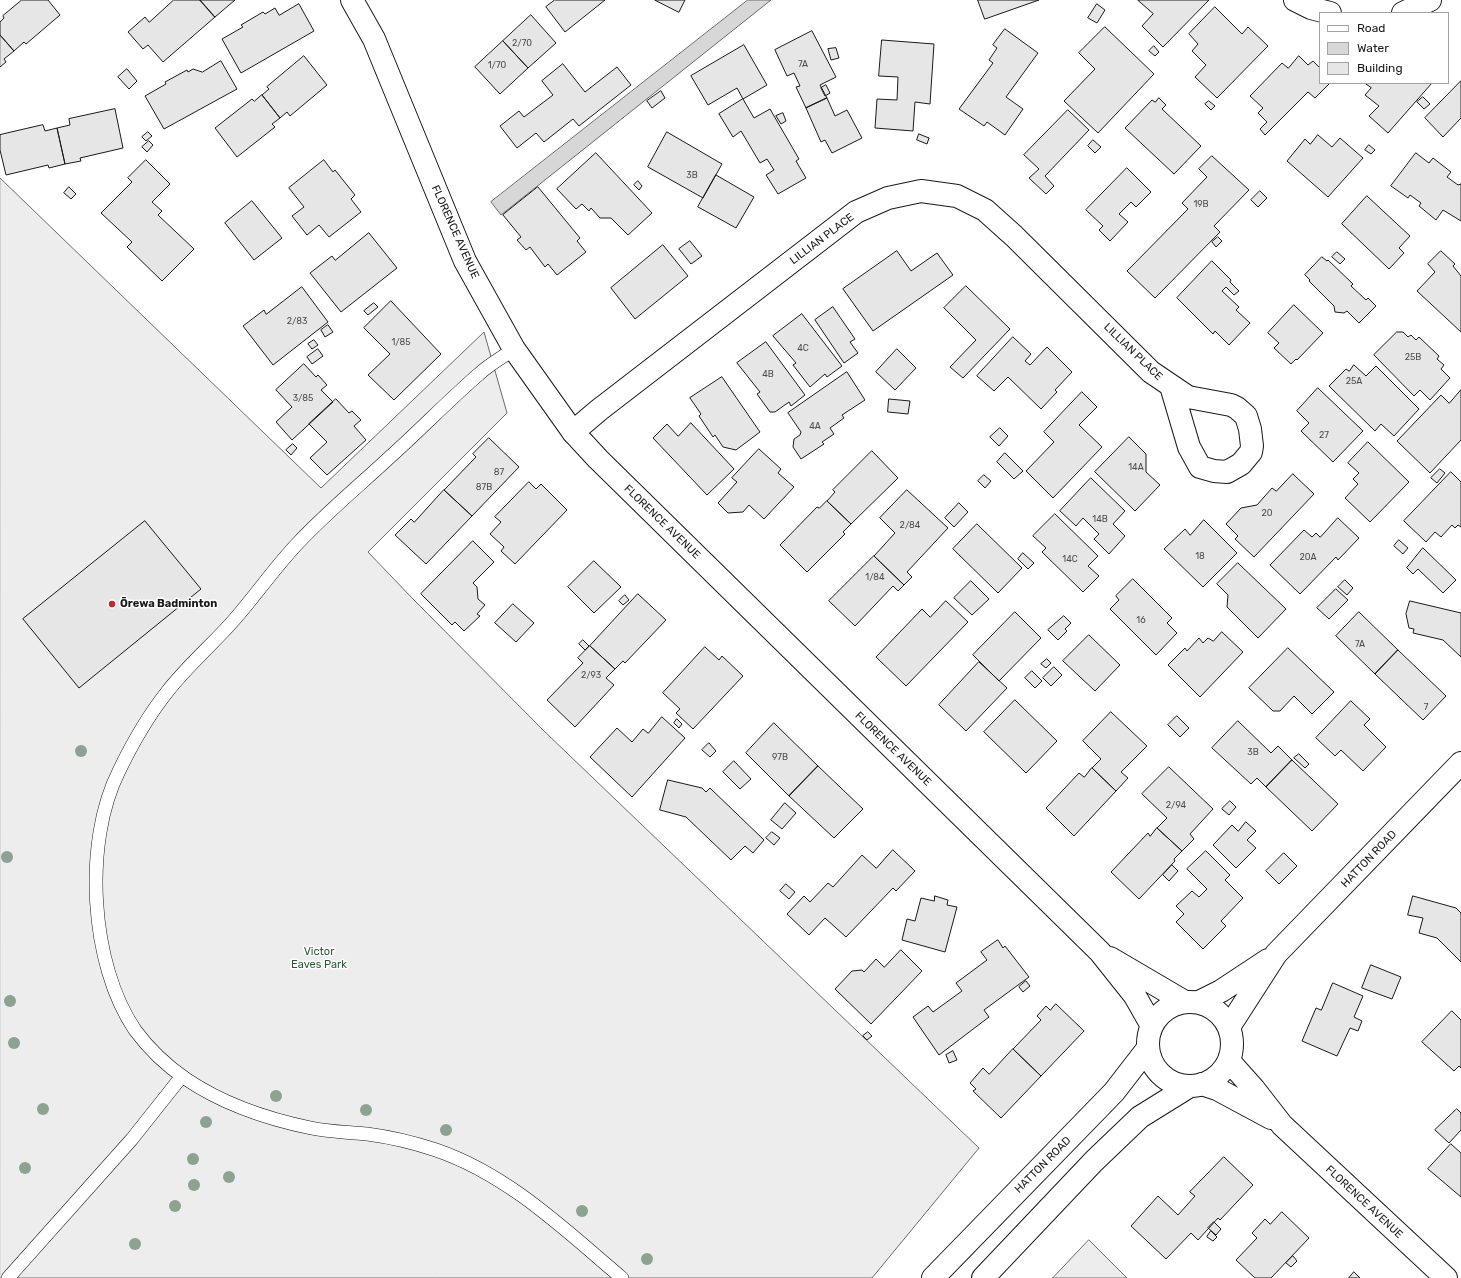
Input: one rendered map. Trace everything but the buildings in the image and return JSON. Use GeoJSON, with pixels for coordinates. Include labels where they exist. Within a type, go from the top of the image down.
{"type":"FeatureCollection","features":[{"type":"Feature","properties":{"kind":"street","name":"FLORENCE AVENUE"},"geometry":{"type":"LineString","coordinates":[[352,0],[383,60],[466,261],[514,349],[573,432],[598,459],[1100,952],[1135,996],[1152,1026]]}},
{"type":"Feature","properties":{"kind":"street"},"geometry":{"type":"LineString","coordinates":[[1295,0],[1311,8],[1326,12]]}},
{"type":"Feature","properties":{"kind":"street"},"geometry":{"type":"LineString","coordinates":[[1405,12],[1430,0]]}},
{"type":"Feature","properties":{"kind":"street","name":"LILLIAN PLACE"},"geometry":{"type":"LineString","coordinates":[[573,432],[856,212],[888,198],[921,191],[957,196],[984,210],[1025,246],[1151,372],[1188,397],[1231,405],[1238,408],[1246,416],[1250,429],[1251,452],[1241,464],[1227,472],[1214,472],[1200,466],[1189,447],[1171,386]]}},
{"type":"Feature","properties":{"kind":"street","name":"HATTON ROAD"},"geometry":{"type":"LineString","coordinates":[[1229,1027],[1276,954],[1461,763]]}},
{"type":"Feature","properties":{"kind":"street","name":"FLORENCE AVENUE"},"geometry":{"type":"LineString","coordinates":[[1100,952],[1192,1002]]}},
{"type":"Feature","properties":{"kind":"street","name":"HATTON ROAD"},"geometry":{"type":"LineString","coordinates":[[1192,1002],[1221,991],[1276,954]]}},
{"type":"Feature","properties":{"kind":"street"},"geometry":{"type":"LineString","coordinates":[[983,1278],[1094,1161],[1140,1117],[1196,1085],[1213,1079],[1223,1071],[1229,1061],[1232,1050],[1232,1038],[1229,1027],[1223,1017],[1212,1008],[1192,1002],[1172,1006],[1160,1014],[1152,1026],[1148,1048],[1151,1060],[1157,1070],[1166,1078],[1177,1084],[1196,1085]]}},
{"type":"Feature","properties":{"kind":"street","name":"HATTON ROAD"},"geometry":{"type":"LineString","coordinates":[[933,1278],[1114,1092],[1148,1048]]}},
{"type":"Feature","properties":{"kind":"street","name":"FLORENCE AVENUE"},"geometry":{"type":"LineString","coordinates":[[1229,1061],[1282,1125],[1446,1278]]}},
{"type":"Feature","properties":{"kind":"street","name":"FLORENCE AVENUE"},"geometry":{"type":"LineString","coordinates":[[1196,1085],[1217,1089],[1255,1108],[1282,1125]]}},
{"type":"Feature","properties":{"kind":"lane"},"geometry":{"type":"LineString","coordinates":[[514,349],[480,372],[301,540],[236,617],[168,691],[142,729],[116,775],[98,840],[96,907],[102,943],[115,988],[125,1012],[148,1046],[182,1076],[210,1095],[282,1121],[314,1129],[371,1134],[436,1150],[469,1164],[502,1181],[536,1206],[622,1278]]}},
{"type":"Feature","properties":{"kind":"lane"},"geometry":{"type":"LineString","coordinates":[[8,1278],[132,1139],[182,1076]]}},
{"type":"Feature","properties":{"kind":"shaded area","name":"Victor Eaves Park"},"geometry":{"type":"Polygon","coordinates":[[[0,178],[321,488],[484,332],[507,413],[368,552],[544,731],[979,1148],[872,1278],[0,1278],[0,178]]]}},
{"type":"Feature","properties":{"kind":"shaded area"},"geometry":{"type":"Polygon","coordinates":[[[1089,1240],[1127,1278],[1053,1278],[1089,1240]]]}},
{"type":"Feature","properties":{"kind":"water"},"geometry":{"type":"Polygon","coordinates":[[[748,0],[771,0],[501,215],[491,202],[748,0]]]}},
{"type":"Feature","properties":{"kind":"place","name":"Ōrewa Badminton"},"geometry":{"type":"Point","coordinates":[112,604]}}]}
